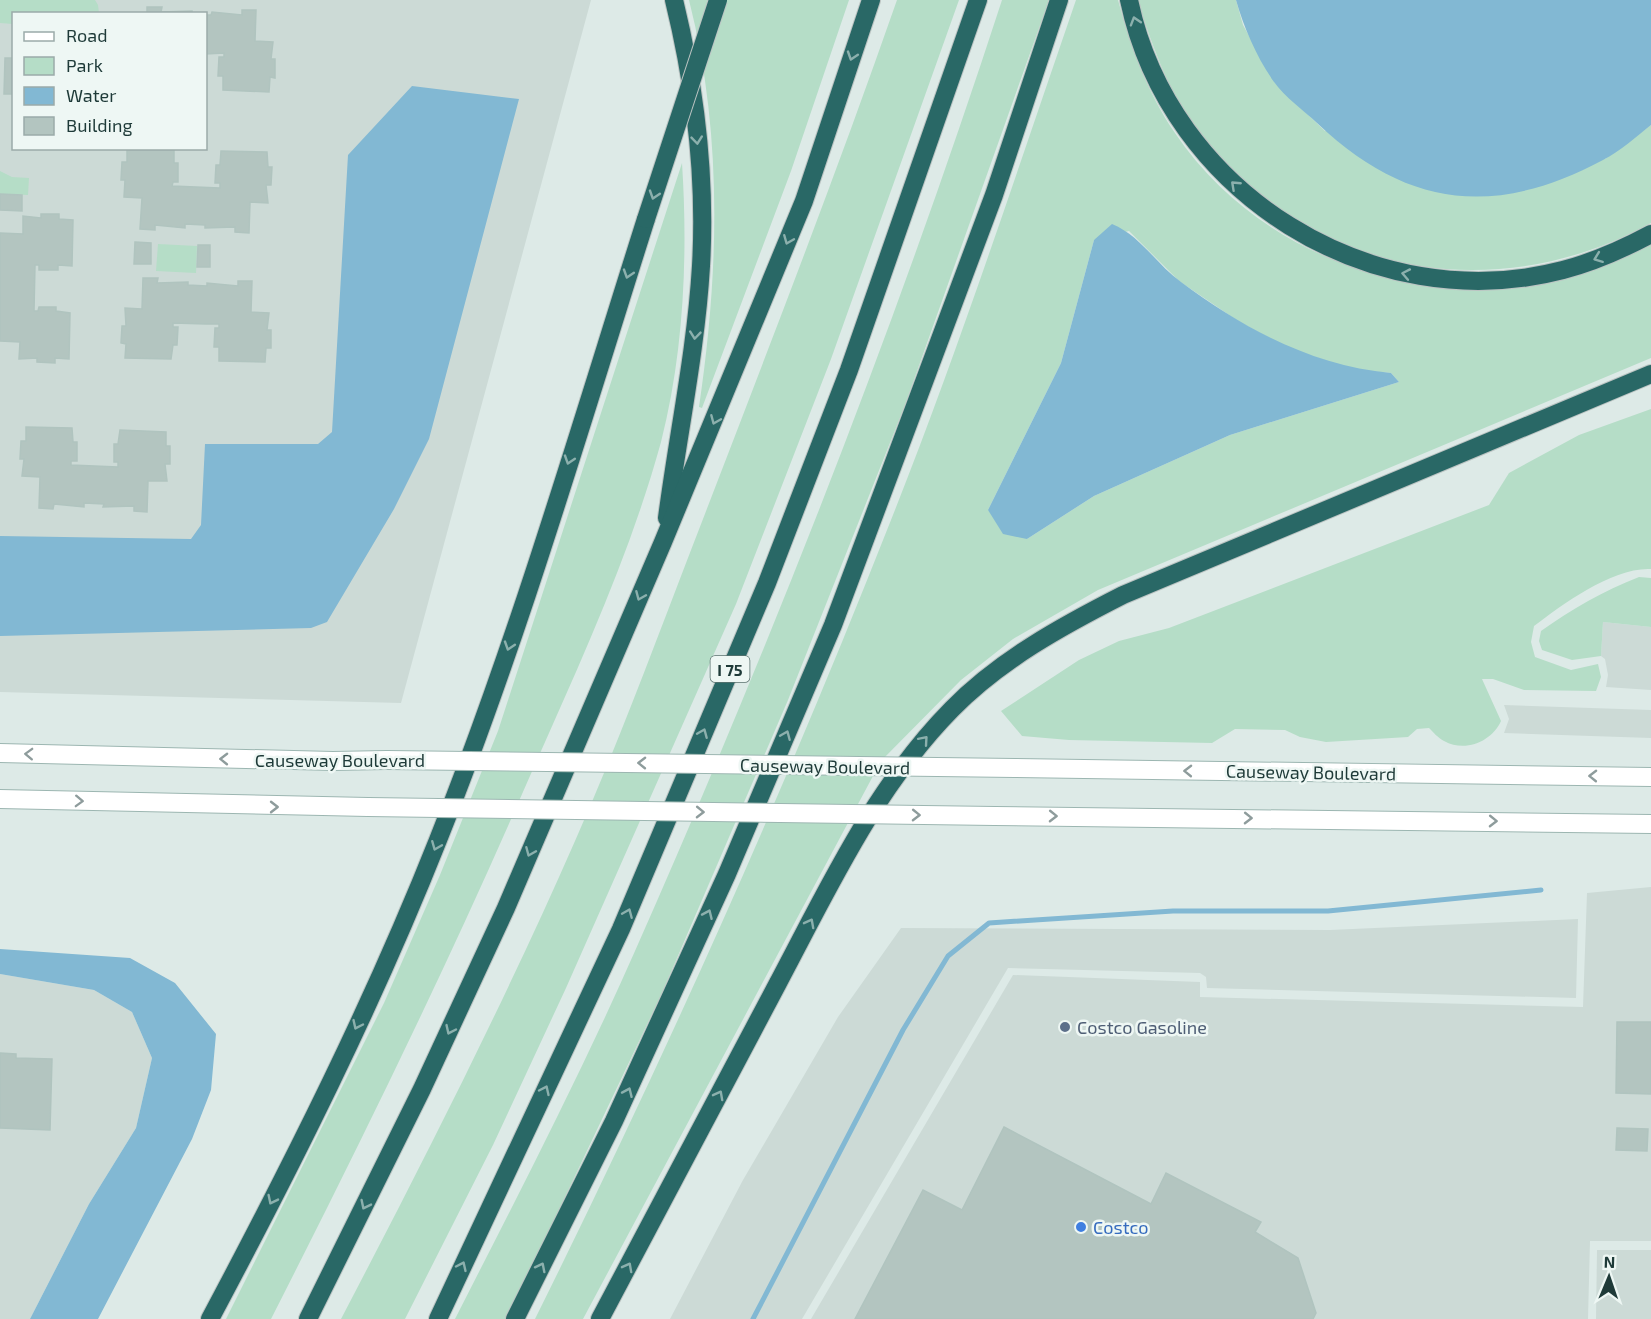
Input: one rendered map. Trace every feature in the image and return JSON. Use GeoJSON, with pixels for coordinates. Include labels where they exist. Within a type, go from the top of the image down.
{"type":"FeatureCollection","features":[{"type":"Feature","properties":{"kind":"highway"},"geometry":{"type":"LineString","coordinates":[[663,542],[693,350],[702,223],[696,128],[684,42],[674,0]]}},
{"type":"Feature","properties":{"kind":"highway"},"geometry":{"type":"LineString","coordinates":[[210,1319],[325,1091],[398,935],[435,847],[501,671],[717,0]]}},
{"type":"Feature","properties":{"kind":"highway"},"geometry":{"type":"LineString","coordinates":[[308,1319],[423,1089],[506,908],[663,542],[804,201],[871,0]]}},
{"type":"Feature","properties":{"kind":"highway","name":"I 75"},"geometry":{"type":"LineString","coordinates":[[438,1319],[621,929],[767,583],[853,360],[978,0]]}},
{"type":"Feature","properties":{"kind":"highway"},"geometry":{"type":"LineString","coordinates":[[515,1319],[614,1121],[727,874],[833,625],[994,195],[1059,0]]}},
{"type":"Feature","properties":{"kind":"highway"},"geometry":{"type":"LineString","coordinates":[[1129,0],[1143,49],[1158,83],[1179,120],[1204,154],[1265,211],[1330,250],[1399,272],[1448,279],[1490,280],[1562,270],[1599,258],[1651,234]]}},
{"type":"Feature","properties":{"kind":"highway"},"geometry":{"type":"LineString","coordinates":[[600,1319],[864,823],[913,752],[953,708],[1000,669],[1051,633],[1123,595],[1651,374]]}},
{"type":"Feature","properties":{"kind":"main road","name":"Causeway Boulevard"},"geometry":{"type":"LineString","coordinates":[[0,753],[321,761],[1651,777]]}},
{"type":"Feature","properties":{"kind":"main road"},"geometry":{"type":"LineString","coordinates":[[0,799],[368,807],[1651,824]]}},
{"type":"Feature","properties":{"kind":"shaded area"},"geometry":{"type":"Polygon","coordinates":[[[0,0],[591,0],[401,703],[0,692],[0,0]]]}},
{"type":"Feature","properties":{"kind":"shaded area"},"geometry":{"type":"Polygon","coordinates":[[[1603,622],[1651,627],[1651,690],[1606,687],[1608,675],[1605,659],[1601,656],[1603,622]]]}},
{"type":"Feature","properties":{"kind":"shaded area"},"geometry":{"type":"Polygon","coordinates":[[[1504,705],[1651,710],[1651,738],[1504,733],[1509,719],[1504,705]]]}},
{"type":"Feature","properties":{"kind":"shaded area"},"geometry":{"type":"Polygon","coordinates":[[[1651,887],[1651,1241],[1590,1241],[1588,1319],[811,1319],[1013,975],[1200,982],[1200,997],[1583,1007],[1587,893],[1651,887]]]}},
{"type":"Feature","properties":{"kind":"shaded area"},"geometry":{"type":"Polygon","coordinates":[[[1578,919],[1576,998],[1207,988],[1206,977],[1200,973],[1008,968],[802,1319],[670,1319],[743,1180],[838,1017],[901,928],[1330,930],[1578,919]]]}},
{"type":"Feature","properties":{"kind":"shaded area"},"geometry":{"type":"Polygon","coordinates":[[[0,974],[94,990],[132,1012],[152,1058],[136,1128],[89,1204],[30,1319],[0,1319],[0,974]]]}},
{"type":"Feature","properties":{"kind":"shaded area"},"geometry":{"type":"Polygon","coordinates":[[[1597,1250],[1651,1250],[1651,1319],[1596,1319],[1597,1250]]]}},
{"type":"Feature","properties":{"kind":"green space"},"geometry":{"type":"Polygon","coordinates":[[[0,0],[95,0],[98,5],[99,12],[12,12],[12,24],[0,23],[0,0]]]}},
{"type":"Feature","properties":{"kind":"green space"},"geometry":{"type":"Polygon","coordinates":[[[689,0],[849,0],[791,171],[702,408],[699,407],[711,305],[714,203],[708,101],[689,0]]]}},
{"type":"Feature","properties":{"kind":"green space"},"geometry":{"type":"Polygon","coordinates":[[[897,0],[959,0],[831,359],[736,604],[566,988],[493,1145],[405,1319],[341,1319],[491,1022],[548,902],[609,761],[777,325],[897,0]]]}},
{"type":"Feature","properties":{"kind":"green space"},"geometry":{"type":"Polygon","coordinates":[[[1002,0],[1049,0],[905,405],[788,700],[662,993],[507,1319],[455,1319],[548,1136],[614,998],[686,834],[784,599],[920,241],[1002,0]]]}},
{"type":"Feature","properties":{"kind":"green space"},"geometry":{"type":"Polygon","coordinates":[[[1076,0],[1118,0],[1134,52],[1148,85],[1175,133],[1218,185],[1270,227],[1329,258],[1392,278],[1457,287],[1524,285],[1589,270],[1651,244],[1651,358],[1098,590],[1013,639],[961,680],[881,761],[583,1319],[535,1319],[677,1023],[809,723],[916,456],[1076,0]],[[1129,231],[1094,240],[1061,363],[988,510],[1027,539],[1094,496],[1230,435],[1399,382],[1391,373],[1356,370],[1289,349],[1238,321],[1179,281],[1129,231]]]}},
{"type":"Feature","properties":{"kind":"green space"},"geometry":{"type":"Polygon","coordinates":[[[1137,0],[1236,0],[1243,25],[1275,83],[1325,131],[1605,159],[1651,125],[1651,223],[1596,248],[1539,264],[1482,270],[1424,267],[1369,254],[1316,232],[1266,200],[1222,159],[1195,129],[1167,80],[1137,0]]]}},
{"type":"Feature","properties":{"kind":"green space"},"geometry":{"type":"Polygon","coordinates":[[[682,163],[684,268],[675,373],[661,442],[615,579],[490,867],[430,997],[271,1319],[226,1319],[384,1003],[440,875],[498,731],[682,163]]]}},
{"type":"Feature","properties":{"kind":"green space"},"geometry":{"type":"Polygon","coordinates":[[[0,171],[12,177],[29,178],[28,195],[0,194],[0,171]]]}},
{"type":"Feature","properties":{"kind":"green space"},"geometry":{"type":"Polygon","coordinates":[[[158,244],[197,246],[196,273],[156,271],[158,244]]]}},
{"type":"Feature","properties":{"kind":"green space"},"geometry":{"type":"Polygon","coordinates":[[[1651,409],[1651,569],[1636,570],[1605,580],[1589,588],[1534,626],[1531,642],[1535,657],[1571,670],[1598,664],[1601,677],[1596,691],[1524,690],[1493,679],[1482,679],[1501,721],[1485,739],[1461,746],[1444,741],[1429,728],[1417,729],[1408,737],[1326,742],[1300,737],[1285,730],[1235,729],[1212,743],[1069,740],[1022,736],[1001,711],[1079,660],[1119,641],[1169,628],[1489,505],[1509,473],[1579,435],[1651,409]]]}},
{"type":"Feature","properties":{"kind":"green space"},"geometry":{"type":"Polygon","coordinates":[[[1639,577],[1651,578],[1651,627],[1603,622],[1601,656],[1572,660],[1542,650],[1539,641],[1541,631],[1588,601],[1639,577]]]}},
{"type":"Feature","properties":{"kind":"water"},"geometry":{"type":"Polygon","coordinates":[[[1236,0],[1651,0],[1651,125],[1603,160],[1563,179],[1525,191],[1488,196],[1453,195],[1418,187],[1384,173],[1351,151],[1283,93],[1257,53],[1236,0]]]}},
{"type":"Feature","properties":{"kind":"water"},"geometry":{"type":"Polygon","coordinates":[[[412,86],[519,99],[429,439],[394,509],[327,622],[311,628],[0,636],[0,536],[191,539],[201,525],[205,444],[318,444],[332,432],[348,155],[412,86]]]}},
{"type":"Feature","properties":{"kind":"water"},"geometry":{"type":"Polygon","coordinates":[[[1112,224],[1132,236],[1181,282],[1255,330],[1307,354],[1362,369],[1391,373],[1399,382],[1230,435],[1094,496],[1027,539],[1003,534],[988,510],[1061,363],[1094,240],[1112,224]]]}},
{"type":"Feature","properties":{"kind":"water"},"geometry":{"type":"Polygon","coordinates":[[[0,949],[130,958],[175,983],[216,1034],[211,1090],[192,1139],[98,1319],[30,1319],[89,1204],[136,1128],[152,1058],[132,1012],[94,990],[0,974],[0,949]]]}},
{"type":"Feature","properties":{"kind":"building"},"geometry":{"type":"Polygon","coordinates":[[[147,7],[162,7],[161,12],[147,12],[147,7]]]}},
{"type":"Feature","properties":{"kind":"building"},"geometry":{"type":"Polygon","coordinates":[[[242,10],[256,10],[255,41],[273,42],[271,59],[275,59],[275,78],[270,77],[269,92],[223,90],[223,76],[218,76],[219,57],[224,57],[224,53],[207,54],[207,15],[211,15],[212,12],[242,15],[242,10]]]}},
{"type":"Feature","properties":{"kind":"building"},"geometry":{"type":"Polygon","coordinates":[[[5,58],[12,58],[12,94],[4,94],[5,58]]]}},
{"type":"Feature","properties":{"kind":"building"},"geometry":{"type":"Polygon","coordinates":[[[127,150],[174,150],[174,163],[178,163],[178,182],[173,182],[172,186],[220,188],[220,183],[215,183],[216,165],[220,165],[221,151],[267,152],[268,167],[272,167],[271,185],[266,185],[268,203],[250,202],[249,233],[235,232],[235,227],[205,228],[205,225],[185,224],[185,228],[155,225],[155,230],[140,229],[142,198],[124,197],[125,180],[121,180],[122,162],[127,162],[127,150]]]}},
{"type":"Feature","properties":{"kind":"building"},"geometry":{"type":"Polygon","coordinates":[[[0,194],[22,195],[22,211],[0,210],[0,194]]]}},
{"type":"Feature","properties":{"kind":"building"},"geometry":{"type":"Polygon","coordinates":[[[41,214],[59,214],[59,219],[73,220],[72,266],[58,265],[58,270],[39,270],[39,265],[35,265],[34,311],[38,311],[39,307],[56,307],[56,311],[70,313],[69,359],[55,358],[55,363],[37,362],[37,358],[19,359],[20,342],[0,341],[0,233],[23,234],[23,216],[41,218],[41,214]]]}},
{"type":"Feature","properties":{"kind":"building"},"geometry":{"type":"Polygon","coordinates":[[[135,242],[151,243],[151,264],[134,264],[135,242]]]}},
{"type":"Feature","properties":{"kind":"building"},"geometry":{"type":"Polygon","coordinates":[[[198,245],[210,245],[210,267],[197,267],[198,245]]]}},
{"type":"Feature","properties":{"kind":"building"},"geometry":{"type":"Polygon","coordinates":[[[143,278],[158,278],[157,283],[188,282],[188,285],[207,286],[207,283],[238,286],[238,281],[252,281],[251,312],[269,313],[267,330],[271,330],[271,348],[266,348],[265,362],[219,361],[219,347],[214,347],[215,328],[219,328],[219,324],[173,323],[173,327],[178,327],[177,345],[173,345],[171,359],[125,358],[126,344],[121,343],[122,326],[126,326],[125,308],[142,309],[143,278]]]}},
{"type":"Feature","properties":{"kind":"building"},"geometry":{"type":"Polygon","coordinates":[[[26,427],[72,428],[73,442],[77,442],[77,461],[71,461],[71,465],[118,467],[118,462],[114,462],[114,444],[118,444],[120,430],[166,432],[166,446],[170,446],[170,464],[165,464],[167,481],[148,481],[147,512],[134,511],[134,506],[103,507],[104,504],[84,503],[84,507],[54,504],[53,509],[39,508],[40,477],[22,476],[24,459],[20,459],[21,441],[26,441],[26,427]]]}},
{"type":"Feature","properties":{"kind":"building"},"geometry":{"type":"Polygon","coordinates":[[[1617,1022],[1651,1022],[1651,1094],[1616,1093],[1617,1022]]]}},
{"type":"Feature","properties":{"kind":"building"},"geometry":{"type":"Polygon","coordinates":[[[0,1053],[16,1054],[16,1058],[52,1059],[50,1130],[0,1128],[0,1053]]]}},
{"type":"Feature","properties":{"kind":"building","name":"Costco"},"geometry":{"type":"Polygon","coordinates":[[[1004,1127],[1151,1204],[1166,1173],[1261,1222],[1255,1232],[1298,1258],[1316,1313],[1313,1319],[855,1319],[923,1190],[962,1210],[1004,1127]]]}},
{"type":"Feature","properties":{"kind":"building"},"geometry":{"type":"Polygon","coordinates":[[[1617,1128],[1648,1129],[1647,1151],[1616,1150],[1617,1128]]]}},
{"type":"Feature","properties":{"kind":"waterway"},"geometry":{"type":"LineString","coordinates":[[753,1319],[903,1030],[948,956],[989,923],[1173,911],[1328,911],[1541,890]]}},
{"type":"Feature","properties":{"kind":"place","name":"Costco Gasoline"},"geometry":{"type":"Point","coordinates":[1065,1027]}},
{"type":"Feature","properties":{"kind":"place","name":"Costco"},"geometry":{"type":"Point","coordinates":[1081,1227]}}]}
